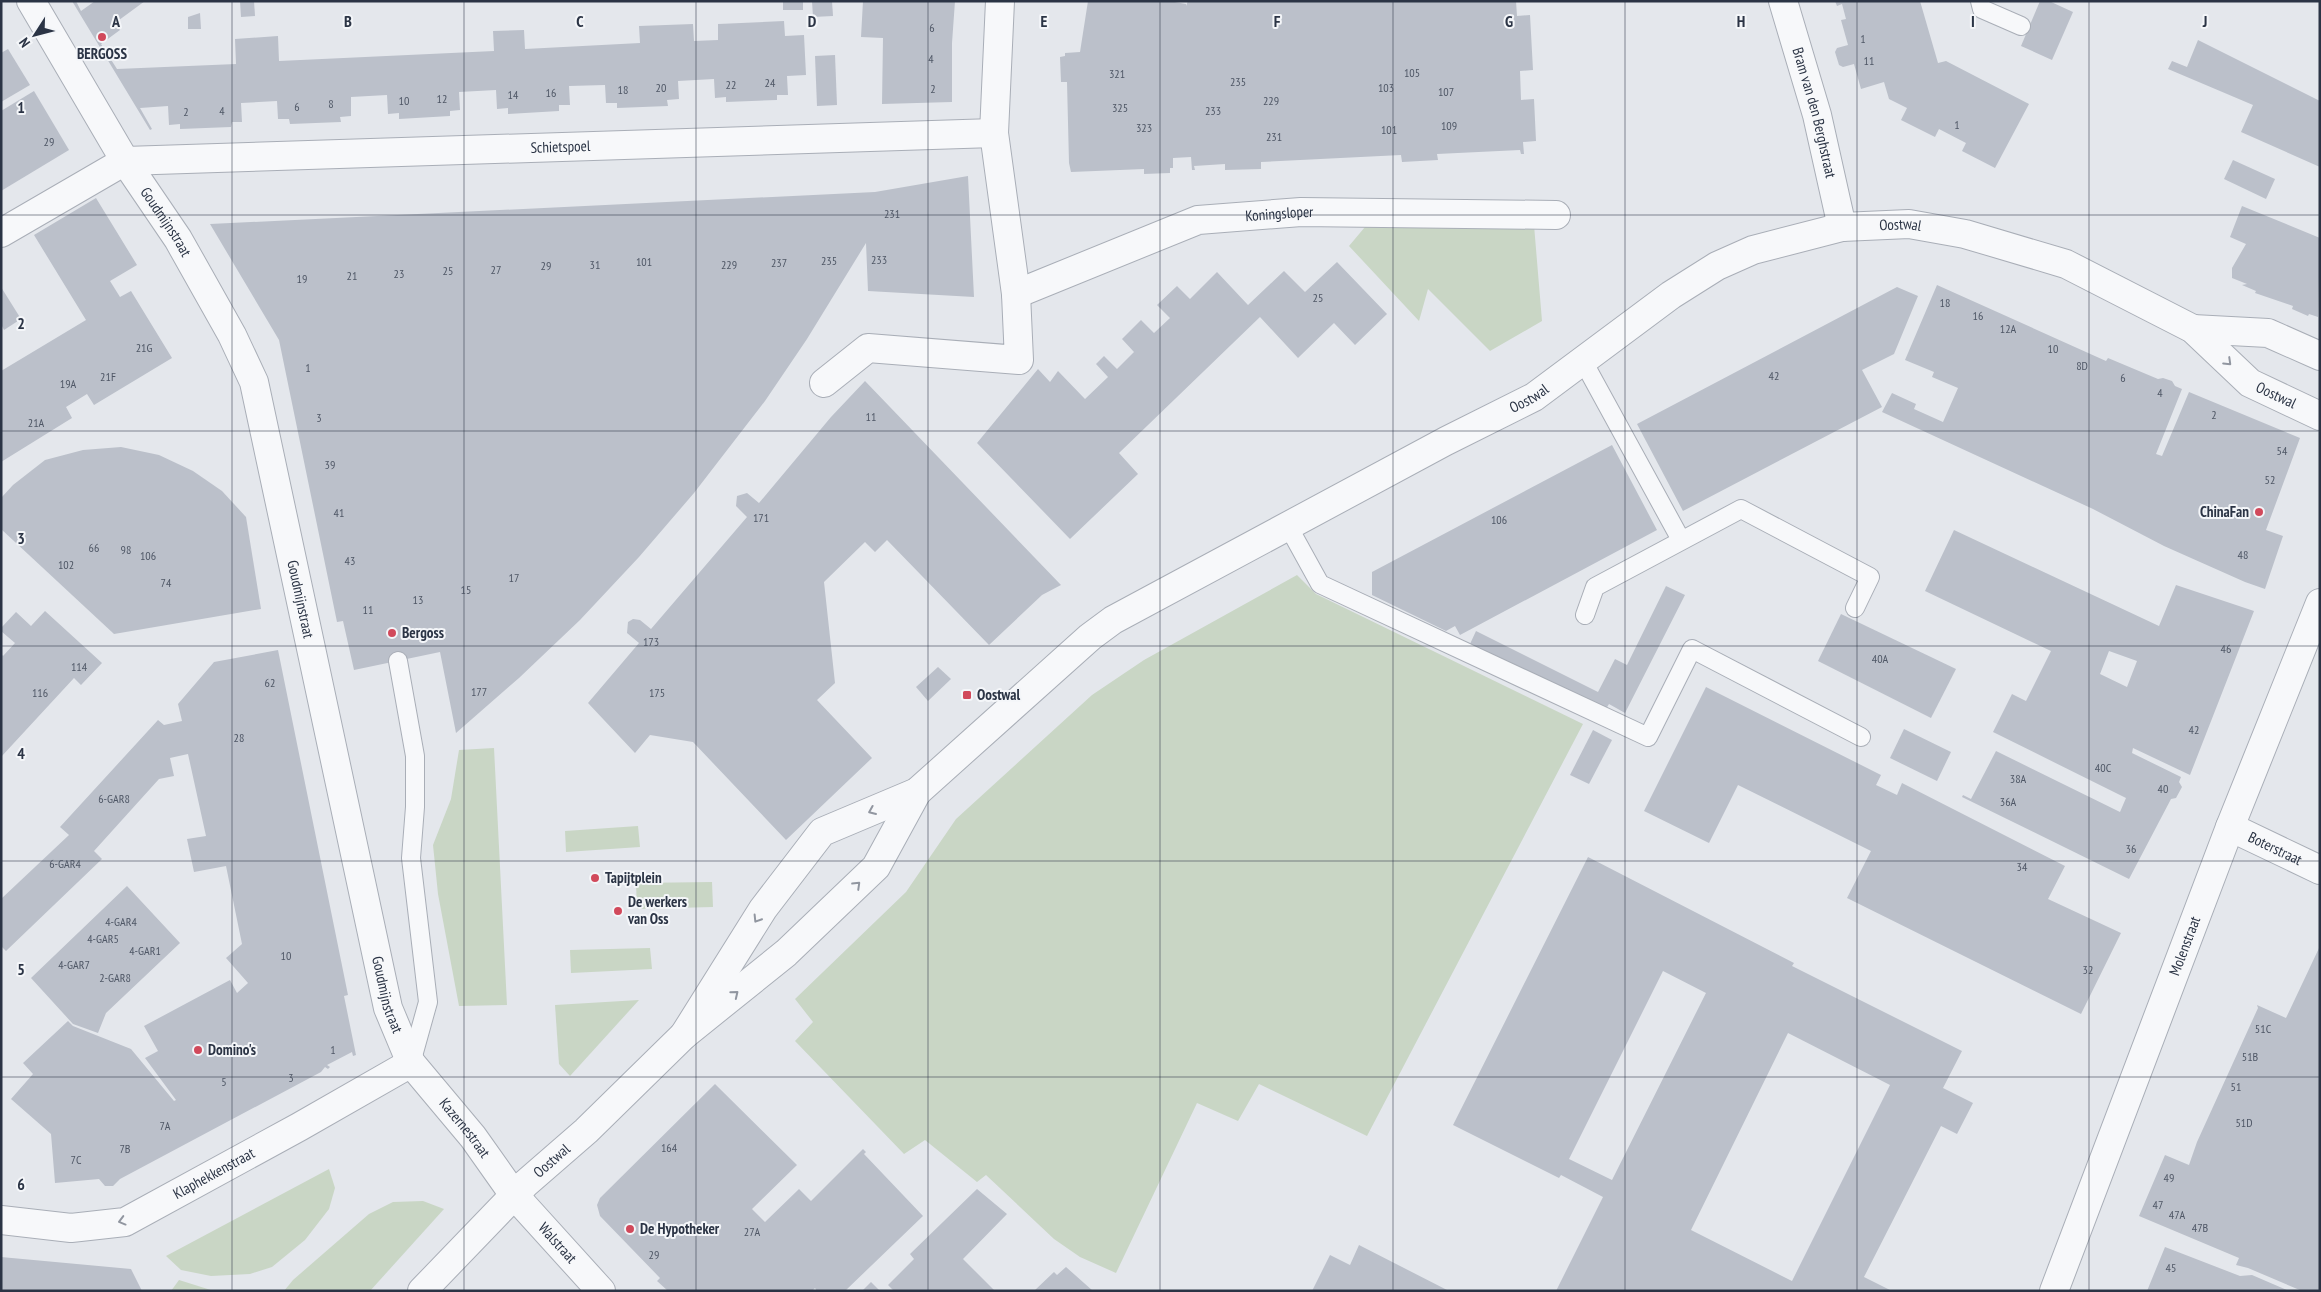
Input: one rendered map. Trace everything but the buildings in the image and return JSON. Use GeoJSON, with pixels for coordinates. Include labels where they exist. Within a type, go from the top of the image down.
{"type":"FeatureCollection","features":[{"type":"Feature","properties":{"kind":"street","name":"Goudmijnstraat"},"geometry":{"type":"LineString","coordinates":[[31,1],[125,161],[178,239],[232,335],[254,382],[388,1008],[411,1063]]}},
{"type":"Feature","properties":{"kind":"street"},"geometry":{"type":"LineString","coordinates":[[824,383],[868,348],[1019,360],[1016,294],[994,133],[1000,1]]}},
{"type":"Feature","properties":{"kind":"street","name":"Bram van den Berghstraat"},"geometry":{"type":"LineString","coordinates":[[1783,1],[1817,115],[1842,226]]}},
{"type":"Feature","properties":{"kind":"street","name":"Schietspoel"},"geometry":{"type":"LineString","coordinates":[[125,161],[994,133]]}},
{"type":"Feature","properties":{"kind":"street"},"geometry":{"type":"LineString","coordinates":[[1,232],[125,161]]}},
{"type":"Feature","properties":{"kind":"street","name":"Koningsloper"},"geometry":{"type":"LineString","coordinates":[[1016,294],[1198,220],[1301,212],[1556,215]]}},
{"type":"Feature","properties":{"kind":"street","name":"Oostwal"},"geometry":{"type":"LineString","coordinates":[[684,1035],[763,909],[822,832],[917,792],[1090,637],[1113,620],[1534,397],[1671,295],[1717,266],[1753,250],[1842,226],[1909,224],[1974,237],[2066,264],[2193,329],[2250,383],[2320,416]]}},
{"type":"Feature","properties":{"kind":"street","name":"Oostwal"},"geometry":{"type":"LineString","coordinates":[[2193,329],[2268,333],[2320,356]]}},
{"type":"Feature","properties":{"kind":"street","name":"Molenstraat"},"geometry":{"type":"LineString","coordinates":[[2054,1291],[2230,828],[2320,603]]}},
{"type":"Feature","properties":{"kind":"street","name":"Oostwal"},"geometry":{"type":"LineString","coordinates":[[422,1291],[514,1195],[586,1131],[684,1035],[786,953],[876,867],[917,792]]}},
{"type":"Feature","properties":{"kind":"street","name":"Boterstraat"},"geometry":{"type":"LineString","coordinates":[[2230,828],[2320,870]]}},
{"type":"Feature","properties":{"kind":"street","name":"Kazernestraat"},"geometry":{"type":"LineString","coordinates":[[411,1063],[473,1137],[514,1195]]}},
{"type":"Feature","properties":{"kind":"street","name":"Klaphekkenstraat"},"geometry":{"type":"LineString","coordinates":[[1,1220],[72,1228],[125,1222],[299,1127],[411,1063]]}},
{"type":"Feature","properties":{"kind":"street","name":"Walstraat"},"geometry":{"type":"LineString","coordinates":[[514,1195],[602,1291]]}},
{"type":"Feature","properties":{"kind":"lane"},"geometry":{"type":"LineString","coordinates":[[1980,1],[1982,9],[2021,26]]}},
{"type":"Feature","properties":{"kind":"lane"},"geometry":{"type":"LineString","coordinates":[[1583,361],[1682,540]]}},
{"type":"Feature","properties":{"kind":"lane"},"geometry":{"type":"LineString","coordinates":[[1584,615],[1596,587],[1740,508],[1870,577],[1855,608]]}},
{"type":"Feature","properties":{"kind":"lane"},"geometry":{"type":"LineString","coordinates":[[1288,526],[1320,584],[1648,737],[1692,649],[1861,736]]}},
{"type":"Feature","properties":{"kind":"lane"},"geometry":{"type":"LineString","coordinates":[[398,661],[416,756],[411,858],[428,1002],[411,1063]]}},
{"type":"Feature","properties":{"kind":"green space"},"geometry":{"type":"Polygon","coordinates":[[[1370,221],[1534,225],[1542,321],[1490,351],[1428,289],[1419,321],[1349,246],[1370,221]]]}},
{"type":"Feature","properties":{"kind":"green space"},"geometry":{"type":"Polygon","coordinates":[[[1297,575],[1316,594],[1583,724],[1367,1136],[1259,1084],[1238,1121],[1197,1103],[1116,1273],[1080,1257],[1054,1239],[986,1175],[977,1182],[925,1140],[904,1154],[795,1041],[813,1022],[795,999],[906,892],[956,819],[1092,695],[1144,660],[1297,575]]]}},
{"type":"Feature","properties":{"kind":"green space"},"geometry":{"type":"Polygon","coordinates":[[[494,748],[507,1005],[459,1006],[438,894],[433,845],[451,799],[459,750],[494,748]]]}},
{"type":"Feature","properties":{"kind":"green space"},"geometry":{"type":"Polygon","coordinates":[[[638,826],[640,847],[566,852],[565,831],[638,826]]]}},
{"type":"Feature","properties":{"kind":"green space"},"geometry":{"type":"Polygon","coordinates":[[[712,882],[713,907],[637,909],[636,883],[712,882]]]}},
{"type":"Feature","properties":{"kind":"green space"},"geometry":{"type":"Polygon","coordinates":[[[650,948],[652,969],[571,973],[570,950],[650,948]]]}},
{"type":"Feature","properties":{"kind":"green space"},"geometry":{"type":"Polygon","coordinates":[[[639,1000],[570,1076],[559,1064],[555,1005],[639,1000]]]}},
{"type":"Feature","properties":{"kind":"green space"},"geometry":{"type":"Polygon","coordinates":[[[329,1169],[335,1188],[329,1209],[305,1240],[272,1267],[250,1274],[211,1276],[181,1270],[166,1256],[329,1169]]]}},
{"type":"Feature","properties":{"kind":"green space"},"geometry":{"type":"Polygon","coordinates":[[[423,1201],[444,1209],[370,1291],[284,1291],[293,1280],[369,1214],[393,1202],[423,1201]]]}},
{"type":"Feature","properties":{"kind":"green space"},"geometry":{"type":"Polygon","coordinates":[[[179,1280],[214,1291],[171,1291],[179,1280]]]}},
{"type":"Feature","properties":{"kind":"place","name":"BERGOSS"},"geometry":{"type":"Point","coordinates":[102,37]}},
{"type":"Feature","properties":{"kind":"place","name":"ChinaFan"},"geometry":{"type":"Point","coordinates":[2259,512]}},
{"type":"Feature","properties":{"kind":"place","name":"Bergoss"},"geometry":{"type":"Point","coordinates":[392,633]}},
{"type":"Feature","properties":{"kind":"place","name":"Oostwal"},"geometry":{"type":"Point","coordinates":[967,695]}},
{"type":"Feature","properties":{"kind":"place","name":"Tapijtplein"},"geometry":{"type":"Point","coordinates":[595,878]}},
{"type":"Feature","properties":{"kind":"place","name":"De werkers van Oss"},"geometry":{"type":"Point","coordinates":[618,911]}},
{"type":"Feature","properties":{"kind":"place","name":"Domino's"},"geometry":{"type":"Point","coordinates":[198,1050]}},
{"type":"Feature","properties":{"kind":"place","name":"De Hypotheker"},"geometry":{"type":"Point","coordinates":[630,1229]}}]}
